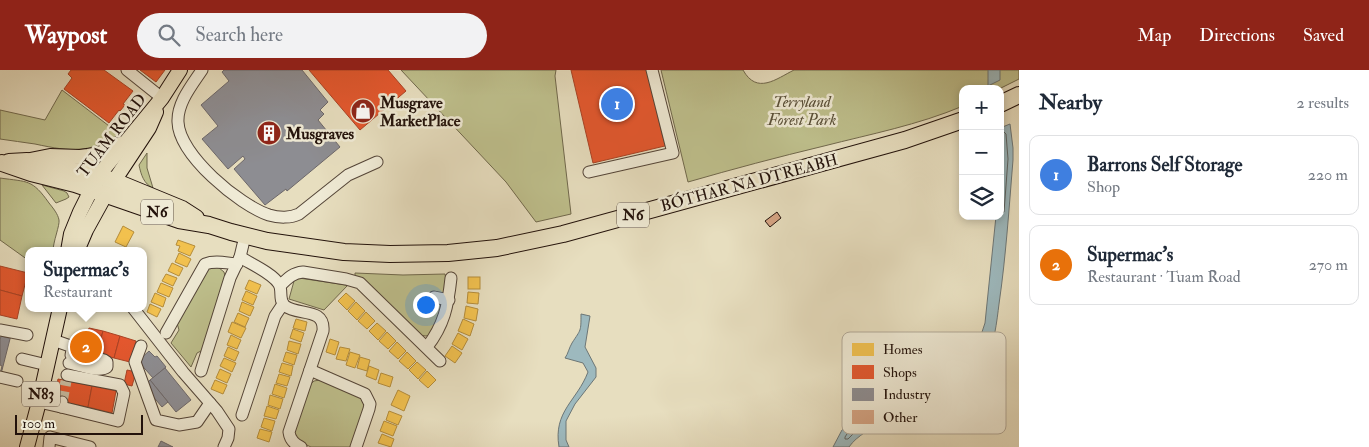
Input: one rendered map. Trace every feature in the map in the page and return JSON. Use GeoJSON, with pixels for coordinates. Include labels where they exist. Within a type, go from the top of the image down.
{"type":"FeatureCollection","features":[{"type":"Feature","properties":{"kind":"highway"},"geometry":{"type":"LineString","coordinates":[[1004,102],[1019,95]]}},
{"type":"Feature","properties":{"kind":"highway","name":"BÓTHAR NA DTREABH"},"geometry":{"type":"LineString","coordinates":[[1,163],[27,161],[182,209],[209,225],[245,236],[344,252],[448,253],[497,248],[578,230],[905,140],[959,121]]}},
{"type":"Feature","properties":{"kind":"highway","name":"BÓTHAR NA DTREABH"},"geometry":{"type":"LineString","coordinates":[[1,163],[30,173],[75,184],[102,185]]}},
{"type":"Feature","properties":{"kind":"main road","name":"TUAM ROAD"},"geometry":{"type":"LineString","coordinates":[[69,247],[71,234],[102,185],[124,143],[162,98],[180,70]]}},
{"type":"Feature","properties":{"kind":"main road","name":"TUAM ROAD"},"geometry":{"type":"LineString","coordinates":[[80,247],[102,185],[149,128],[162,98]]}},
{"type":"Feature","properties":{"kind":"main road"},"geometry":{"type":"LineString","coordinates":[[27,161],[50,156],[80,157],[99,154],[124,143]]}},
{"type":"Feature","properties":{"kind":"main road","name":"N83"},"geometry":{"type":"LineString","coordinates":[[27,447],[59,312]]}},
{"type":"Feature","properties":{"kind":"street"},"geometry":{"type":"LineString","coordinates":[[127,70],[162,98]]}},
{"type":"Feature","properties":{"kind":"street"},"geometry":{"type":"LineString","coordinates":[[202,70],[180,108],[178,120],[180,134],[185,146],[225,188],[269,215],[294,217],[348,175],[377,162]]}},
{"type":"Feature","properties":{"kind":"street"},"geometry":{"type":"LineString","coordinates":[[588,172],[673,153],[652,70]]}},
{"type":"Feature","properties":{"kind":"street"},"geometry":{"type":"LineString","coordinates":[[201,371],[245,236]]}},
{"type":"Feature","properties":{"kind":"street"},"geometry":{"type":"LineString","coordinates":[[166,333],[206,264],[210,262],[238,260],[266,273],[277,282],[280,286],[283,304],[275,316],[242,415]]}},
{"type":"Feature","properties":{"kind":"street"},"geometry":{"type":"LineString","coordinates":[[280,286],[297,272],[346,279],[360,283],[440,361]]}},
{"type":"Feature","properties":{"kind":"street"},"geometry":{"type":"LineString","coordinates":[[427,348],[444,318],[449,300],[451,278]]}},
{"type":"Feature","properties":{"kind":"street"},"geometry":{"type":"LineString","coordinates":[[434,297],[449,300]]}},
{"type":"Feature","properties":{"kind":"street"},"geometry":{"type":"LineString","coordinates":[[283,304],[294,310],[318,316],[322,321],[323,331],[288,432],[294,444],[301,447]]}},
{"type":"Feature","properties":{"kind":"street"},"geometry":{"type":"LineString","coordinates":[[136,312],[229,429],[224,447]]}},
{"type":"Feature","properties":{"kind":"street"},"geometry":{"type":"LineString","coordinates":[[0,330],[27,335]]}},
{"type":"Feature","properties":{"kind":"street"},"geometry":{"type":"LineString","coordinates":[[39,402],[61,404],[118,421],[124,393],[120,385],[67,378],[72,347],[53,340]]}},
{"type":"Feature","properties":{"kind":"street"},"geometry":{"type":"LineString","coordinates":[[141,346],[135,362],[156,420],[179,425],[197,422],[210,403]]}},
{"type":"Feature","properties":{"kind":"street"},"geometry":{"type":"LineString","coordinates":[[22,359],[47,365]]}},
{"type":"Feature","properties":{"kind":"street"},"geometry":{"type":"LineString","coordinates":[[310,370],[360,390],[367,396],[370,404],[369,409],[356,447]]}},
{"type":"Feature","properties":{"kind":"street"},"geometry":{"type":"LineString","coordinates":[[0,376],[17,381]]}},
{"type":"Feature","properties":{"kind":"street"},"geometry":{"type":"LineString","coordinates":[[48,447],[50,437],[90,447]]}},
{"type":"Feature","properties":{"kind":"green space"},"geometry":{"type":"Polygon","coordinates":[[[401,70],[556,70],[555,76],[571,214],[536,222],[506,182],[401,70]]]}},
{"type":"Feature","properties":{"kind":"green space","name":"Terryland Forest Park"},"geometry":{"type":"Polygon","coordinates":[[[661,70],[743,70],[748,78],[754,82],[767,83],[794,70],[1019,70],[1019,79],[1004,86],[959,85],[959,108],[929,119],[688,182],[661,70]]]}},
{"type":"Feature","properties":{"kind":"green space"},"geometry":{"type":"Polygon","coordinates":[[[62,90],[113,129],[124,131],[101,144],[81,149],[60,149],[0,139],[0,110],[45,120],[62,90]]]}},
{"type":"Feature","properties":{"kind":"green space"},"geometry":{"type":"Polygon","coordinates":[[[147,153],[147,168],[153,188],[143,179],[139,165],[147,153]]]}},
{"type":"Feature","properties":{"kind":"green space"},"geometry":{"type":"Polygon","coordinates":[[[0,178],[29,183],[43,195],[58,216],[59,222],[54,247],[25,247],[25,258],[0,240],[0,178]]]}},
{"type":"Feature","properties":{"kind":"green space"},"geometry":{"type":"Polygon","coordinates":[[[42,185],[64,191],[69,197],[56,203],[42,185]]]}},
{"type":"Feature","properties":{"kind":"green space"},"geometry":{"type":"Polygon","coordinates":[[[218,267],[224,272],[225,276],[203,350],[197,353],[191,367],[171,343],[179,330],[177,323],[209,268],[218,267]]]}},
{"type":"Feature","properties":{"kind":"green space"},"geometry":{"type":"Polygon","coordinates":[[[355,273],[445,274],[447,285],[443,306],[432,334],[426,336],[419,335],[355,278],[355,273]]]}},
{"type":"Feature","properties":{"kind":"green space"},"geometry":{"type":"Polygon","coordinates":[[[299,278],[347,286],[324,310],[289,299],[294,281],[299,278]]]}},
{"type":"Feature","properties":{"kind":"green space"},"geometry":{"type":"Polygon","coordinates":[[[320,380],[361,397],[365,406],[351,447],[311,447],[298,441],[294,432],[310,385],[314,381],[320,380]]]}},
{"type":"Feature","properties":{"kind":"water"},"geometry":{"type":"Polygon","coordinates":[[[988,70],[1000,70],[1000,80],[988,85],[988,70]]]}},
{"type":"Feature","properties":{"kind":"water"},"geometry":{"type":"Polygon","coordinates":[[[1010,124],[1013,160],[1004,268],[995,332],[982,332],[985,323],[996,220],[1004,220],[1004,126],[1010,124]]]}},
{"type":"Feature","properties":{"kind":"water"},"geometry":{"type":"Polygon","coordinates":[[[581,314],[590,316],[585,347],[596,368],[596,377],[575,404],[566,421],[566,440],[569,447],[559,447],[559,424],[588,372],[583,363],[565,358],[580,330],[581,314]]]}},
{"type":"Feature","properties":{"kind":"water"},"geometry":{"type":"Polygon","coordinates":[[[842,430],[842,434],[863,434],[856,439],[849,447],[833,447],[842,430]]]}},
{"type":"Feature","properties":{"kind":"building: Homes"},"geometry":{"type":"Polygon","coordinates":[[[123,226],[134,232],[126,247],[115,242],[123,226]]]}},
{"type":"Feature","properties":{"kind":"building: Homes"},"geometry":{"type":"Polygon","coordinates":[[[178,240],[195,246],[190,256],[178,251],[180,246],[176,245],[178,240]]]}},
{"type":"Feature","properties":{"kind":"building: Homes"},"geometry":{"type":"Polygon","coordinates":[[[179,253],[191,259],[187,267],[175,262],[179,253]]]}},
{"type":"Feature","properties":{"kind":"building: Homes"},"geometry":{"type":"Polygon","coordinates":[[[172,263],[183,268],[179,276],[168,271],[172,263]]]}},
{"type":"Feature","properties":{"kind":"building: Homes"},"geometry":{"type":"Polygon","coordinates":[[[166,274],[177,278],[173,286],[162,281],[166,274]]]}},
{"type":"Feature","properties":{"kind":"building: Homes"},"geometry":{"type":"Polygon","coordinates":[[[468,277],[480,277],[480,289],[468,289],[468,277]]]}},
{"type":"Feature","properties":{"kind":"building: Homes"},"geometry":{"type":"Polygon","coordinates":[[[249,280],[261,285],[257,294],[245,289],[249,280]]]}},
{"type":"Feature","properties":{"kind":"building: Homes"},"geometry":{"type":"Polygon","coordinates":[[[161,283],[173,288],[169,297],[157,292],[161,283]]]}},
{"type":"Feature","properties":{"kind":"building: Homes"},"geometry":{"type":"Polygon","coordinates":[[[246,291],[257,296],[253,305],[242,300],[246,291]]]}},
{"type":"Feature","properties":{"kind":"building: Homes"},"geometry":{"type":"Polygon","coordinates":[[[468,292],[479,293],[478,304],[467,303],[468,292]]]}},
{"type":"Feature","properties":{"kind":"building: Homes"},"geometry":{"type":"Polygon","coordinates":[[[155,293],[166,298],[163,307],[151,302],[155,293]]]}},
{"type":"Feature","properties":{"kind":"building: Homes"},"geometry":{"type":"Polygon","coordinates":[[[346,293],[355,301],[347,310],[338,301],[346,293]]]}},
{"type":"Feature","properties":{"kind":"building: Homes"},"geometry":{"type":"Polygon","coordinates":[[[242,302],[254,307],[250,316],[239,311],[242,302]]]}},
{"type":"Feature","properties":{"kind":"building: Homes"},"geometry":{"type":"Polygon","coordinates":[[[356,302],[365,311],[357,320],[348,311],[356,302]]]}},
{"type":"Feature","properties":{"kind":"building: Homes"},"geometry":{"type":"Polygon","coordinates":[[[150,304],[161,309],[157,317],[147,312],[150,304]]]}},
{"type":"Feature","properties":{"kind":"building: Homes"},"geometry":{"type":"Polygon","coordinates":[[[466,306],[478,309],[476,321],[464,318],[466,306]]]}},
{"type":"Feature","properties":{"kind":"building: Homes"},"geometry":{"type":"Polygon","coordinates":[[[366,312],[375,321],[367,329],[358,321],[366,312]]]}},
{"type":"Feature","properties":{"kind":"building: Homes"},"geometry":{"type":"Polygon","coordinates":[[[238,313],[249,318],[245,327],[234,322],[238,313]]]}},
{"type":"Feature","properties":{"kind":"building: Homes"},"geometry":{"type":"Polygon","coordinates":[[[296,319],[307,322],[305,331],[293,328],[296,319]]]}},
{"type":"Feature","properties":{"kind":"building: Homes"},"geometry":{"type":"Polygon","coordinates":[[[463,319],[474,324],[470,336],[458,331],[463,319]]]}},
{"type":"Feature","properties":{"kind":"building: Homes"},"geometry":{"type":"Polygon","coordinates":[[[232,322],[246,328],[241,338],[228,332],[232,322]]]}},
{"type":"Feature","properties":{"kind":"building: Homes"},"geometry":{"type":"Polygon","coordinates":[[[377,323],[386,331],[378,340],[369,331],[377,323]]]}},
{"type":"Feature","properties":{"kind":"building: Homes"},"geometry":{"type":"Polygon","coordinates":[[[293,329],[304,333],[301,342],[290,338],[293,329]]]}},
{"type":"Feature","properties":{"kind":"building: Homes"},"geometry":{"type":"Polygon","coordinates":[[[387,332],[396,341],[388,349],[379,341],[387,332]]]}},
{"type":"Feature","properties":{"kind":"building: Homes"},"geometry":{"type":"Polygon","coordinates":[[[458,333],[468,339],[462,350],[452,344],[458,333]]]}},
{"type":"Feature","properties":{"kind":"building: Homes"},"geometry":{"type":"Polygon","coordinates":[[[231,335],[241,340],[237,349],[227,345],[231,335]]]}},
{"type":"Feature","properties":{"kind":"building: Homes"},"geometry":{"type":"Polygon","coordinates":[[[330,339],[339,342],[335,355],[326,352],[330,339]]]}},
{"type":"Feature","properties":{"kind":"building: Homes"},"geometry":{"type":"Polygon","coordinates":[[[289,341],[301,344],[298,354],[287,350],[289,341]]]}},
{"type":"Feature","properties":{"kind":"building: Homes"},"geometry":{"type":"Polygon","coordinates":[[[397,342],[406,351],[398,359],[389,351],[397,342]]]}},
{"type":"Feature","properties":{"kind":"building: Homes"},"geometry":{"type":"Polygon","coordinates":[[[452,346],[462,353],[455,363],[445,356],[452,346]]]}},
{"type":"Feature","properties":{"kind":"building: Homes"},"geometry":{"type":"Polygon","coordinates":[[[228,347],[239,352],[235,361],[224,356],[228,347]]]}},
{"type":"Feature","properties":{"kind":"building: Homes"},"geometry":{"type":"Polygon","coordinates":[[[340,347],[350,349],[346,361],[336,359],[340,347]]]}},
{"type":"Feature","properties":{"kind":"building: Homes"},"geometry":{"type":"Polygon","coordinates":[[[286,352],[297,355],[294,365],[283,361],[286,352]]]}},
{"type":"Feature","properties":{"kind":"building: Homes"},"geometry":{"type":"Polygon","coordinates":[[[350,352],[360,355],[355,368],[346,365],[350,352]]]}},
{"type":"Feature","properties":{"kind":"building: Homes"},"geometry":{"type":"Polygon","coordinates":[[[407,352],[416,361],[408,369],[399,361],[407,352]]]}},
{"type":"Feature","properties":{"kind":"building: Homes"},"geometry":{"type":"Polygon","coordinates":[[[360,357],[370,360],[367,371],[357,368],[360,357]]]}},
{"type":"Feature","properties":{"kind":"building: Homes"},"geometry":{"type":"Polygon","coordinates":[[[224,358],[236,363],[232,372],[220,366],[224,358]]]}},
{"type":"Feature","properties":{"kind":"building: Homes"},"geometry":{"type":"Polygon","coordinates":[[[417,362],[426,370],[418,379],[409,370],[417,362]]]}},
{"type":"Feature","properties":{"kind":"building: Homes"},"geometry":{"type":"Polygon","coordinates":[[[282,363],[293,366],[291,376],[279,372],[282,363]]]}},
{"type":"Feature","properties":{"kind":"building: Homes"},"geometry":{"type":"Polygon","coordinates":[[[369,366],[379,370],[376,380],[366,376],[369,366]]]}},
{"type":"Feature","properties":{"kind":"building: Homes"},"geometry":{"type":"Polygon","coordinates":[[[220,369],[231,374],[227,383],[216,378],[220,369]]]}},
{"type":"Feature","properties":{"kind":"building: Homes"},"geometry":{"type":"Polygon","coordinates":[[[427,371],[436,380],[428,388],[419,380],[427,371]]]}},
{"type":"Feature","properties":{"kind":"building: Homes"},"geometry":{"type":"Polygon","coordinates":[[[381,373],[393,377],[390,387],[378,383],[381,373]]]}},
{"type":"Feature","properties":{"kind":"building: Homes"},"geometry":{"type":"Polygon","coordinates":[[[279,374],[290,377],[287,386],[276,383],[279,374]]]}},
{"type":"Feature","properties":{"kind":"building: Homes"},"geometry":{"type":"Polygon","coordinates":[[[215,380],[227,385],[223,394],[211,389],[215,380]]]}},
{"type":"Feature","properties":{"kind":"building: Homes"},"geometry":{"type":"Polygon","coordinates":[[[275,384],[287,388],[284,398],[272,394],[275,384]]]}},
{"type":"Feature","properties":{"kind":"building: Homes"},"geometry":{"type":"Polygon","coordinates":[[[398,390],[410,396],[404,411],[391,405],[398,390]]]}},
{"type":"Feature","properties":{"kind":"building: Homes"},"geometry":{"type":"Polygon","coordinates":[[[270,395],[283,399],[280,409],[268,405],[270,395]]]}},
{"type":"Feature","properties":{"kind":"building: Homes"},"geometry":{"type":"Polygon","coordinates":[[[267,406],[279,410],[276,419],[264,416],[267,406]]]}},
{"type":"Feature","properties":{"kind":"building: Homes"},"geometry":{"type":"Polygon","coordinates":[[[389,411],[402,416],[398,425],[386,420],[389,411]]]}},
{"type":"Feature","properties":{"kind":"building: Homes"},"geometry":{"type":"Polygon","coordinates":[[[264,418],[275,421],[272,431],[261,427],[264,418]]]}},
{"type":"Feature","properties":{"kind":"building: Homes"},"geometry":{"type":"Polygon","coordinates":[[[384,421],[397,426],[393,436],[380,431],[384,421]]]}},
{"type":"Feature","properties":{"kind":"building: Homes"},"geometry":{"type":"Polygon","coordinates":[[[260,429],[272,432],[269,442],[257,438],[260,429]]]}},
{"type":"Feature","properties":{"kind":"building: Homes"},"geometry":{"type":"Polygon","coordinates":[[[382,434],[394,439],[391,447],[378,443],[382,434]]]}},
{"type":"Feature","properties":{"kind":"building: Shops"},"geometry":{"type":"Polygon","coordinates":[[[71,70],[104,70],[133,91],[123,104],[125,105],[109,123],[64,89],[72,78],[68,74],[71,70]]]}},
{"type":"Feature","properties":{"kind":"building: Shops"},"geometry":{"type":"Polygon","coordinates":[[[140,70],[165,70],[156,82],[140,70]]]}},
{"type":"Feature","properties":{"kind":"building: Shops","name":"Musgrave MarketPlace"},"geometry":{"type":"Polygon","coordinates":[[[309,70],[388,70],[406,91],[360,130],[309,70]]]}},
{"type":"Feature","properties":{"kind":"building: Shops"},"geometry":{"type":"Polygon","coordinates":[[[571,70],[647,70],[663,138],[668,138],[669,145],[593,163],[571,70]]]}},
{"type":"Feature","properties":{"kind":"building: Shops"},"geometry":{"type":"Polygon","coordinates":[[[0,266],[25,272],[25,284],[22,296],[0,290],[0,266]]]}},
{"type":"Feature","properties":{"kind":"building: Shops"},"geometry":{"type":"Polygon","coordinates":[[[0,290],[22,296],[17,319],[0,315],[0,290]]]}},
{"type":"Feature","properties":{"kind":"building: Shops"},"geometry":{"type":"Polygon","coordinates":[[[89,328],[103,331],[97,353],[83,350],[89,328]]]}},
{"type":"Feature","properties":{"kind":"building: Shops"},"geometry":{"type":"Polygon","coordinates":[[[103,331],[120,336],[114,358],[97,353],[103,331]]]}},
{"type":"Feature","properties":{"kind":"building: Shops"},"geometry":{"type":"Polygon","coordinates":[[[120,336],[136,341],[130,362],[114,358],[120,336]]]}},
{"type":"Feature","properties":{"kind":"building: Shops"},"geometry":{"type":"Polygon","coordinates":[[[127,370],[136,372],[132,386],[124,384],[127,370]]]}},
{"type":"Feature","properties":{"kind":"building: Shops"},"geometry":{"type":"Polygon","coordinates":[[[58,379],[92,386],[88,407],[54,400],[58,379]]]}},
{"type":"Feature","properties":{"kind":"building: Shops"},"geometry":{"type":"Polygon","coordinates":[[[92,386],[116,391],[112,413],[88,407],[92,386]]]}},
{"type":"Feature","properties":{"kind":"building: Industry","name":"Musgraves"},"geometry":{"type":"Polygon","coordinates":[[[224,70],[302,70],[328,102],[320,110],[324,114],[318,120],[340,147],[287,191],[286,189],[265,205],[234,169],[245,159],[243,156],[228,169],[202,139],[218,126],[201,105],[229,81],[222,72],[224,70]]]}},
{"type":"Feature","properties":{"kind":"building: Industry"},"geometry":{"type":"Polygon","coordinates":[[[10,335],[0,374],[2,366],[0,365],[1,336],[9,338],[10,335]]]}},
{"type":"Feature","properties":{"kind":"building: Industry"},"geometry":{"type":"Polygon","coordinates":[[[149,351],[155,357],[157,356],[166,367],[153,378],[138,361],[149,351]]]}},
{"type":"Feature","properties":{"kind":"building: Industry"},"geometry":{"type":"Polygon","coordinates":[[[165,368],[191,400],[176,412],[150,380],[165,368]]]}},
{"type":"Feature","properties":{"kind":"building: Industry"},"geometry":{"type":"Polygon","coordinates":[[[150,380],[168,402],[162,407],[144,386],[150,380]]]}},
{"type":"Feature","properties":{"kind":"building: Industry"},"geometry":{"type":"Polygon","coordinates":[[[161,441],[173,447],[158,447],[161,441]]]}},
{"type":"Feature","properties":{"kind":"building: Other"},"geometry":{"type":"Polygon","coordinates":[[[777,212],[781,218],[770,227],[765,221],[777,212]]]}},
{"type":"Feature","properties":{"kind":"tunnel"},"geometry":{"type":"LineString","coordinates":[[62,402],[66,381]]}},
{"type":"Feature","properties":{"kind":"place","name":"Barrons Self Storage"},"geometry":{"type":"Point","coordinates":[617,104]}},
{"type":"Feature","properties":{"kind":"place","name":"Musgrave MarketPlace"},"geometry":{"type":"Point","coordinates":[363,111]}},
{"type":"Feature","properties":{"kind":"place","name":"Musgraves"},"geometry":{"type":"Point","coordinates":[269,133]}},
{"type":"Feature","properties":{"kind":"place","name":"Supermac's"},"geometry":{"type":"Point","coordinates":[86,347]}}]}
